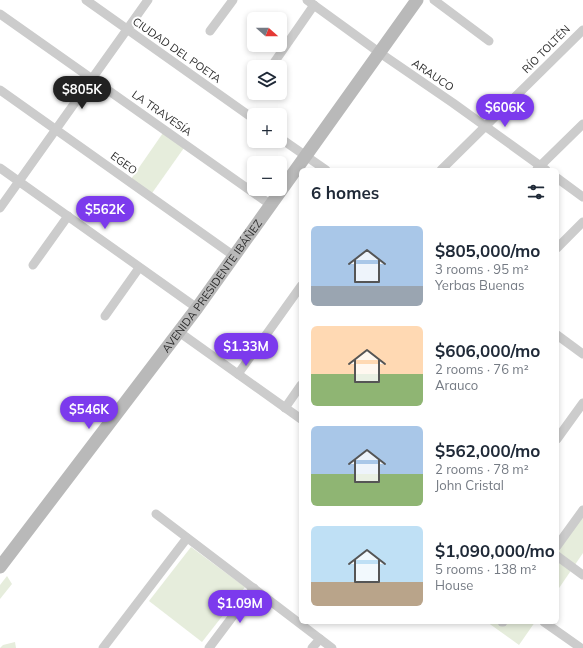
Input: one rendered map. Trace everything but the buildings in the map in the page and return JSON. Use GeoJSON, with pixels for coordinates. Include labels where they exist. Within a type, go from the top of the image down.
{"type":"FeatureCollection","features":[{"type":"Feature","properties":{"kind":"street","name":"CIUDAD DEL POETA"},"geometry":{"type":"LineString","coordinates":[[86,0],[247,114]]}},
{"type":"Feature","properties":{"kind":"street"},"geometry":{"type":"LineString","coordinates":[[0,208],[148,0]]}},
{"type":"Feature","properties":{"kind":"street"},"geometry":{"type":"LineString","coordinates":[[210,31],[233,0]]}},
{"type":"Feature","properties":{"kind":"street","name":"AVENIDA PRESIDENTE IBÁÑEZ"},"geometry":{"type":"LineString","coordinates":[[0,567],[197,308],[417,0]]}},
{"type":"Feature","properties":{"kind":"street"},"geometry":{"type":"LineString","coordinates":[[434,0],[489,41]]}},
{"type":"Feature","properties":{"kind":"street"},"geometry":{"type":"LineString","coordinates":[[275,60],[311,3]]}},
{"type":"Feature","properties":{"kind":"street","name":"ARAUCO"},"geometry":{"type":"LineString","coordinates":[[311,3],[485,126],[540,168]]}},
{"type":"Feature","properties":{"kind":"street","name":"LA TRAVESÍA"},"geometry":{"type":"LineString","coordinates":[[0,14],[271,205]]}},
{"type":"Feature","properties":{"kind":"street","name":"RÍO TOLTÉN"},"geometry":{"type":"LineString","coordinates":[[443,168],[583,30]]}},
{"type":"Feature","properties":{"kind":"street","name":"EGEO"},"geometry":{"type":"LineString","coordinates":[[0,90],[234,256]]}},
{"type":"Feature","properties":{"kind":"street"},"geometry":{"type":"LineString","coordinates":[[542,168],[583,124]]}},
{"type":"Feature","properties":{"kind":"street"},"geometry":{"type":"LineString","coordinates":[[287,143],[323,168]]}},
{"type":"Feature","properties":{"kind":"street"},"geometry":{"type":"LineString","coordinates":[[0,168],[197,308]]}},
{"type":"Feature","properties":{"kind":"street"},"geometry":{"type":"LineString","coordinates":[[559,179],[583,197]]}},
{"type":"Feature","properties":{"kind":"street"},"geometry":{"type":"LineString","coordinates":[[33,265],[68,216]]}},
{"type":"Feature","properties":{"kind":"street"},"geometry":{"type":"LineString","coordinates":[[559,246],[583,222]]}},
{"type":"Feature","properties":{"kind":"street"},"geometry":{"type":"LineString","coordinates":[[105,316],[139,268]]}},
{"type":"Feature","properties":{"kind":"street"},"geometry":{"type":"LineString","coordinates":[[238,374],[299,289]]}},
{"type":"Feature","properties":{"kind":"street"},"geometry":{"type":"LineString","coordinates":[[179,332],[299,418]]}},
{"type":"Feature","properties":{"kind":"street"},"geometry":{"type":"LineString","coordinates":[[559,337],[583,354]]}},
{"type":"Feature","properties":{"kind":"street"},"geometry":{"type":"LineString","coordinates":[[285,408],[299,388]]}},
{"type":"Feature","properties":{"kind":"street"},"geometry":{"type":"LineString","coordinates":[[559,437],[583,403]]}},
{"type":"Feature","properties":{"kind":"street"},"geometry":{"type":"LineString","coordinates":[[559,543],[583,510]]}},
{"type":"Feature","properties":{"kind":"street"},"geometry":{"type":"LineString","coordinates":[[156,514],[299,623]]}},
{"type":"Feature","properties":{"kind":"street"},"geometry":{"type":"LineString","coordinates":[[103,648],[187,538]]}},
{"type":"Feature","properties":{"kind":"street"},"geometry":{"type":"LineString","coordinates":[[559,557],[583,575]]}},
{"type":"Feature","properties":{"kind":"street"},"geometry":{"type":"LineString","coordinates":[[209,648],[254,588]]}},
{"type":"Feature","properties":{"kind":"street"},"geometry":{"type":"LineString","coordinates":[[301,624],[332,648]]}},
{"type":"Feature","properties":{"kind":"street"},"geometry":{"type":"LineString","coordinates":[[547,624],[581,648]]}},
{"type":"Feature","properties":{"kind":"street"},"geometry":{"type":"LineString","coordinates":[[312,648],[320,639]]}},
{"type":"Feature","properties":{"kind":"green space"},"geometry":{"type":"Polygon","coordinates":[[[165,130],[186,145],[150,196],[129,182],[165,130]]]}},
{"type":"Feature","properties":{"kind":"green space"},"geometry":{"type":"Polygon","coordinates":[[[583,516],[583,553],[559,588],[559,549],[583,516]]]}},
{"type":"Feature","properties":{"kind":"green space"},"geometry":{"type":"Polygon","coordinates":[[[191,547],[245,587],[202,642],[149,601],[191,547]]]}},
{"type":"Feature","properties":{"kind":"green space"},"geometry":{"type":"Polygon","coordinates":[[[7,576],[12,584],[0,599],[0,585],[7,576]]]}},
{"type":"Feature","properties":{"kind":"green space"},"geometry":{"type":"Polygon","coordinates":[[[490,624],[534,624],[519,645],[490,624]]]}},
{"type":"Feature","properties":{"kind":"green space"},"geometry":{"type":"Polygon","coordinates":[[[15,642],[16,648],[0,648],[3,645],[15,642]]]}}]}
